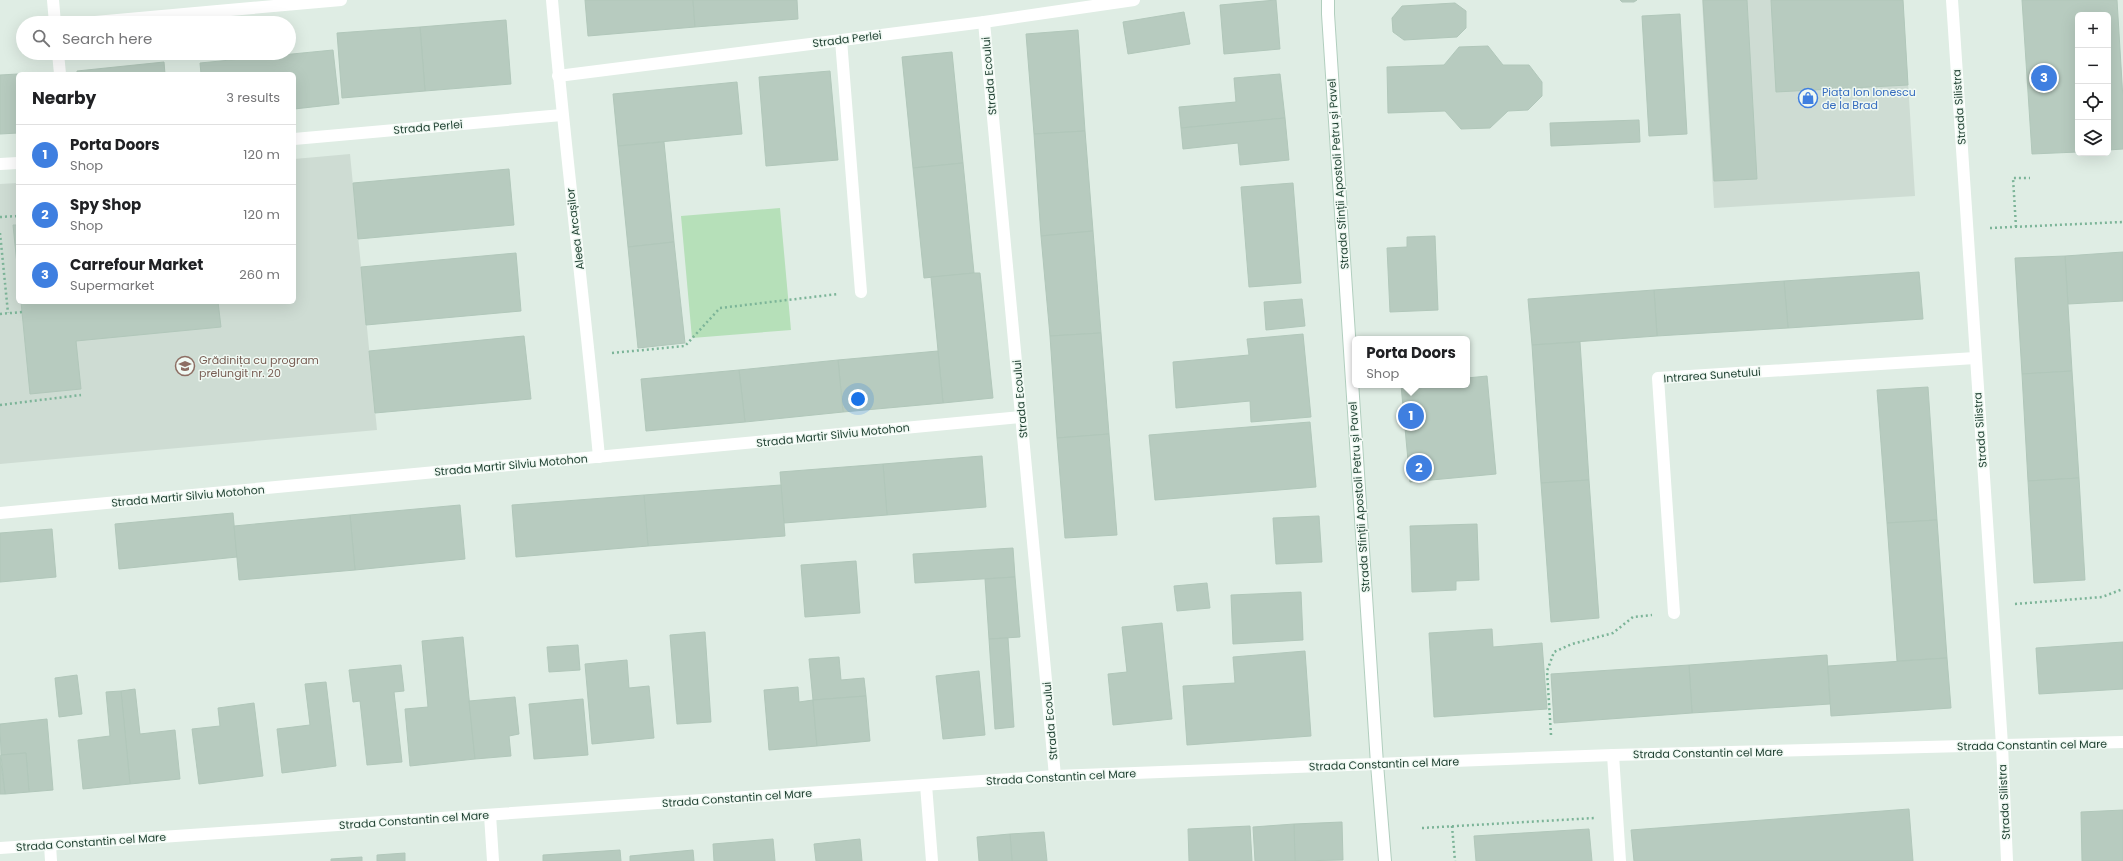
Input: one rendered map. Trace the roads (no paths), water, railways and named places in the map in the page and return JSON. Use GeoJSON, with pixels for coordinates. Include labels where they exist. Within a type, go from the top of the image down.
{"type":"FeatureCollection","features":[{"type":"Feature","properties":{"kind":"street"},"geometry":{"type":"LineString","coordinates":[[53,0],[54,16]]}},
{"type":"Feature","properties":{"kind":"street"},"geometry":{"type":"LineString","coordinates":[[162,16],[341,0]]}},
{"type":"Feature","properties":{"kind":"street","name":"Aleea Arcașilor"},"geometry":{"type":"LineString","coordinates":[[552,0],[562,115],[590,356],[599,457]]}},
{"type":"Feature","properties":{"kind":"street","name":"Strada Perlei"},"geometry":{"type":"LineString","coordinates":[[558,76],[984,22],[1134,0]]}},
{"type":"Feature","properties":{"kind":"street","name":"Strada Sfinții Apostoli Petru și Pavel"},"geometry":{"type":"LineString","coordinates":[[1324,0],[1328,14]]}},
{"type":"Feature","properties":{"kind":"street","name":"Strada Sfinții Apostoli Petru și Pavel"},"geometry":{"type":"LineString","coordinates":[[1328,0],[1352,381]]}},
{"type":"Feature","properties":{"kind":"street","name":"Strada Silistra"},"geometry":{"type":"LineString","coordinates":[[1952,0],[2002,745],[2007,861]]}},
{"type":"Feature","properties":{"kind":"street","name":"Strada Ecoului"},"geometry":{"type":"LineString","coordinates":[[984,22],[1055,776]]}},
{"type":"Feature","properties":{"kind":"street"},"geometry":{"type":"LineString","coordinates":[[841,40],[861,292]]}},
{"type":"Feature","properties":{"kind":"street"},"geometry":{"type":"LineString","coordinates":[[59,60],[60,72]]}},
{"type":"Feature","properties":{"kind":"street","name":"Strada Perlei"},"geometry":{"type":"LineString","coordinates":[[296,139],[562,115]]}},
{"type":"Feature","properties":{"kind":"street"},"geometry":{"type":"LineString","coordinates":[[0,164],[16,163]]}},
{"type":"Feature","properties":{"kind":"street","name":"Intrarea Sunetului"},"geometry":{"type":"LineString","coordinates":[[1674,613],[1658,378],[1975,358]]}},
{"type":"Feature","properties":{"kind":"street","name":"Strada Sfinții Apostoli Petru și Pavel"},"geometry":{"type":"LineString","coordinates":[[1352,388],[1377,764],[1385,861]]}},
{"type":"Feature","properties":{"kind":"street","name":"Strada Martir Silviu Motohon"},"geometry":{"type":"LineString","coordinates":[[0,513],[1021,416]]}},
{"type":"Feature","properties":{"kind":"street","name":"Strada Constantin cel Mare"},"geometry":{"type":"LineString","coordinates":[[0,848],[1055,776],[1613,755],[2123,742]]}},
{"type":"Feature","properties":{"kind":"street"},"geometry":{"type":"LineString","coordinates":[[1613,755],[1620,861]]}},
{"type":"Feature","properties":{"kind":"street"},"geometry":{"type":"LineString","coordinates":[[926,784],[932,861]]}},
{"type":"Feature","properties":{"kind":"street"},"geometry":{"type":"LineString","coordinates":[[490,815],[493,861]]}},
{"type":"Feature","properties":{"kind":"street"},"geometry":{"type":"LineString","coordinates":[[50,845],[51,861]]}},
{"type":"Feature","properties":{"kind":"place","name":"Carrefour Market"},"geometry":{"type":"Point","coordinates":[2044,78]}},
{"type":"Feature","properties":{"kind":"place","name":"Piața Ion Ionescu de la Brad"},"geometry":{"type":"Point","coordinates":[1808,98]}},
{"type":"Feature","properties":{"kind":"place","name":"Grădinița cu program prelungit nr. 20"},"geometry":{"type":"Point","coordinates":[185,366]}},
{"type":"Feature","properties":{"kind":"place","name":"Porta Doors"},"geometry":{"type":"Point","coordinates":[1411,416]}},
{"type":"Feature","properties":{"kind":"place","name":"Spy Shop"},"geometry":{"type":"Point","coordinates":[1419,468]}}]}
